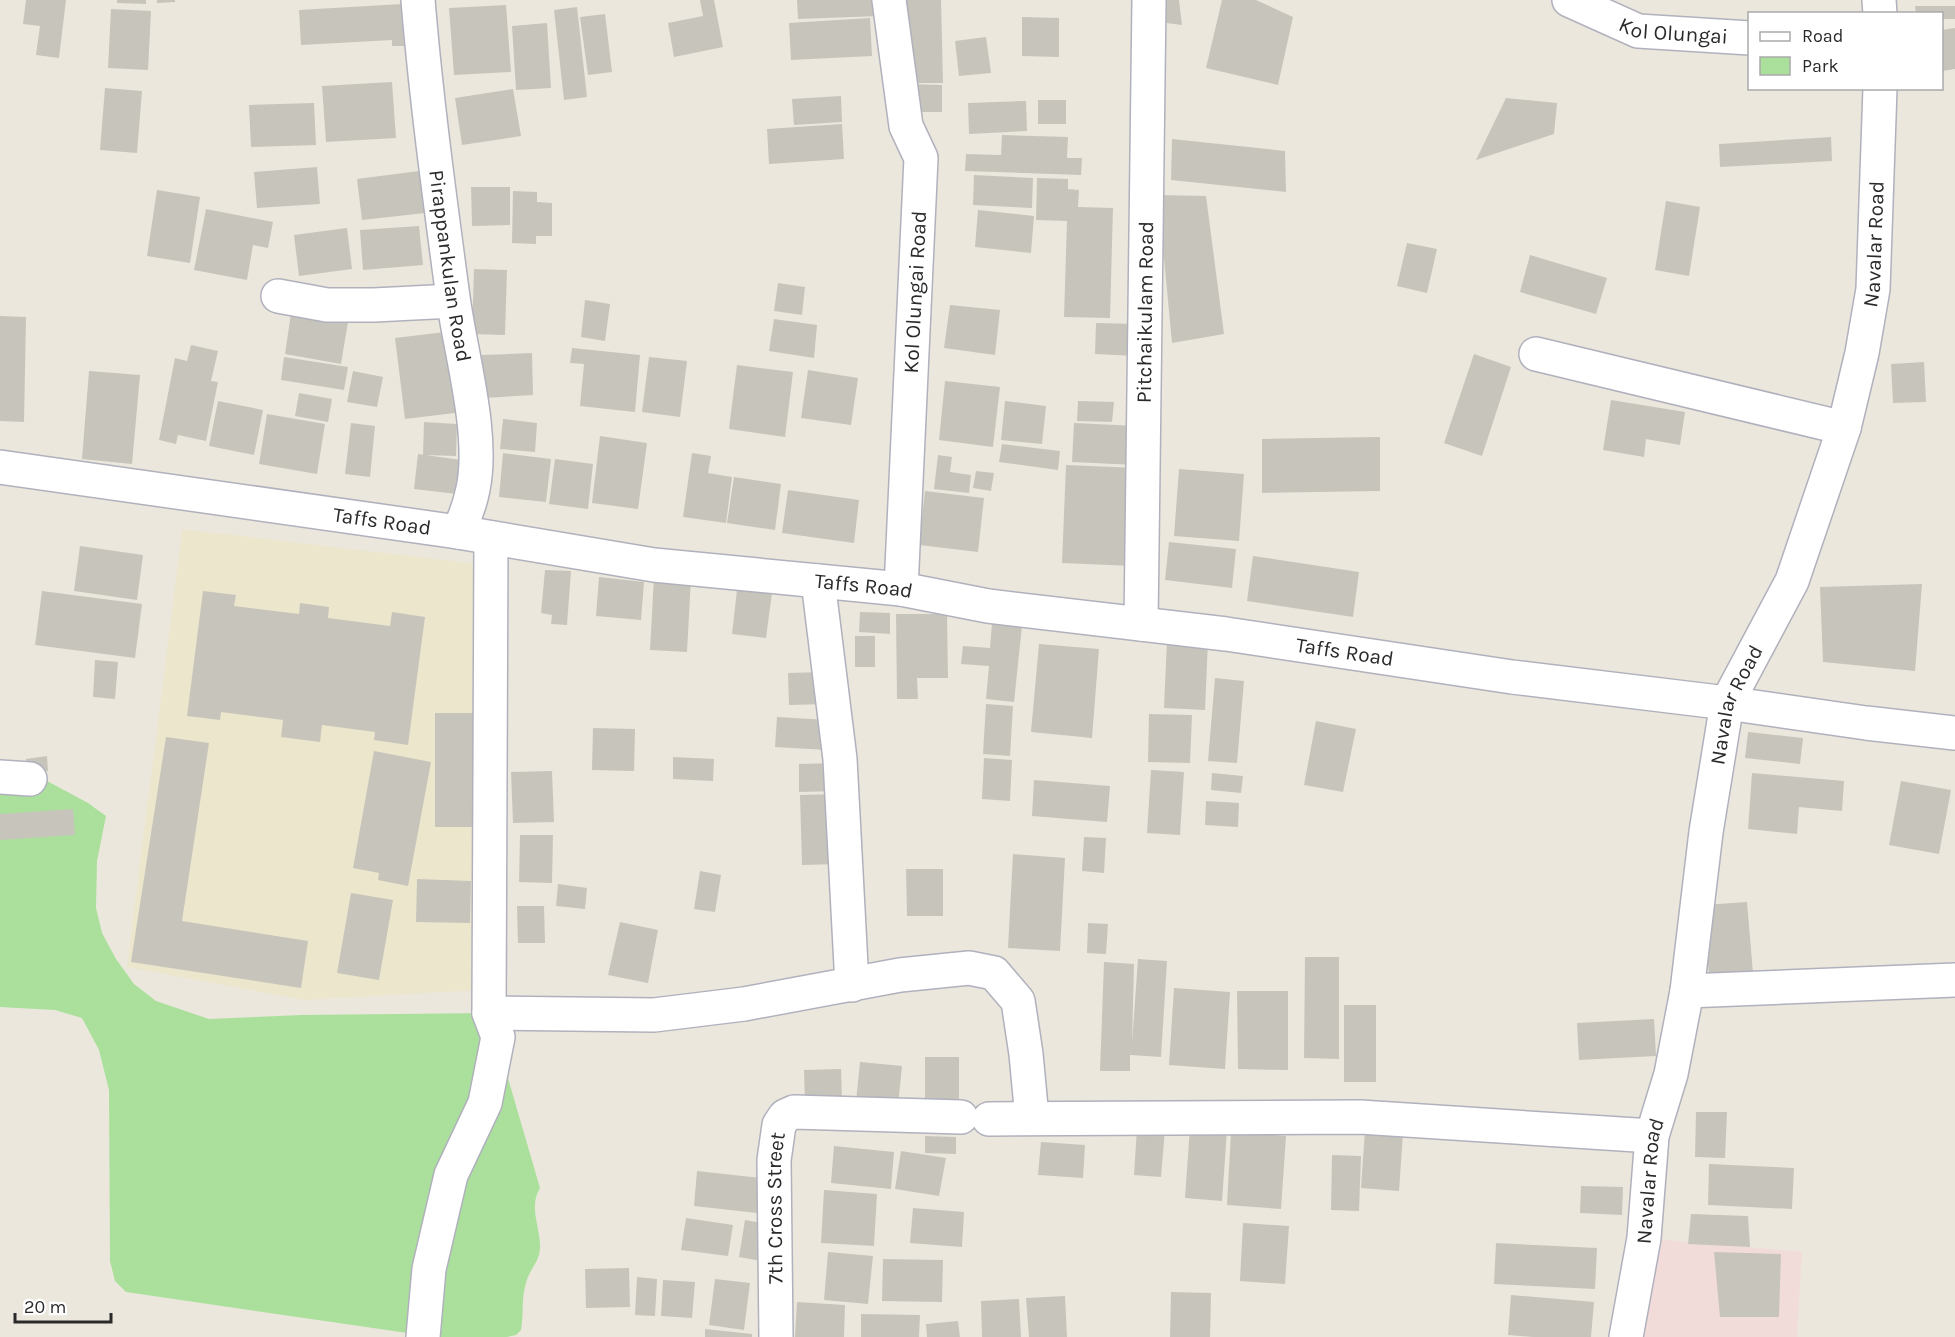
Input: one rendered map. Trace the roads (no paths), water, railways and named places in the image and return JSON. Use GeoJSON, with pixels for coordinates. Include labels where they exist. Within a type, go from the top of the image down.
{"type":"FeatureCollection","features":[{"type":"Feature","properties":{"kind":"street","name":"Pirappankulan Road"},"geometry":{"type":"LineString","coordinates":[[417,0],[424,75],[453,301],[476,447],[474,486],[467,512],[458,532]]}},
{"type":"Feature","properties":{"kind":"street","name":"Kol Olungai Road"},"geometry":{"type":"LineString","coordinates":[[889,0],[906,126],[921,158],[901,589]]}},
{"type":"Feature","properties":{"kind":"street","name":"Pitchaikulam Road"},"geometry":{"type":"LineString","coordinates":[[1141,624],[1149,0]]}},
{"type":"Feature","properties":{"kind":"street","name":"Kol Olungai"},"geometry":{"type":"LineString","coordinates":[[1569,0],[1638,31],[1748,38]]}},
{"type":"Feature","properties":{"kind":"street","name":"Navalar Road"},"geometry":{"type":"LineString","coordinates":[[1626,1337],[1644,1238],[1652,1136],[1671,1074],[1687,992],[1706,832],[1727,704],[1792,581],[1844,428],[1862,353],[1873,289],[1880,90]]}},
{"type":"Feature","properties":{"kind":"street"},"geometry":{"type":"LineString","coordinates":[[278,296],[327,305],[453,301]]}},
{"type":"Feature","properties":{"kind":"street"},"geometry":{"type":"LineString","coordinates":[[1536,354],[1844,428]]}},
{"type":"Feature","properties":{"kind":"street","name":"Taffs Road"},"geometry":{"type":"LineString","coordinates":[[0,467],[458,532],[654,565],[901,589],[988,606],[1249,638],[1512,677],[1955,733]]}},
{"type":"Feature","properties":{"kind":"street"},"geometry":{"type":"LineString","coordinates":[[423,1337],[429,1269],[451,1175],[485,1102],[498,1037],[489,1013],[491,538]]}},
{"type":"Feature","properties":{"kind":"street"},"geometry":{"type":"LineString","coordinates":[[818,581],[840,759],[852,985]]}},
{"type":"Feature","properties":{"kind":"street"},"geometry":{"type":"LineString","coordinates":[[489,1013],[654,1015],[744,1004],[900,975],[969,968],[994,973],[1018,1001],[1032,1119],[1359,1117],[1652,1136]]}},
{"type":"Feature","properties":{"kind":"street"},"geometry":{"type":"LineString","coordinates":[[1687,992],[1955,980]]}},
{"type":"Feature","properties":{"kind":"street","name":"7th Cross Street"},"geometry":{"type":"LineString","coordinates":[[776,1337],[774,1160],[779,1125],[785,1116],[794,1112],[805,1112],[1032,1119]]}}]}
